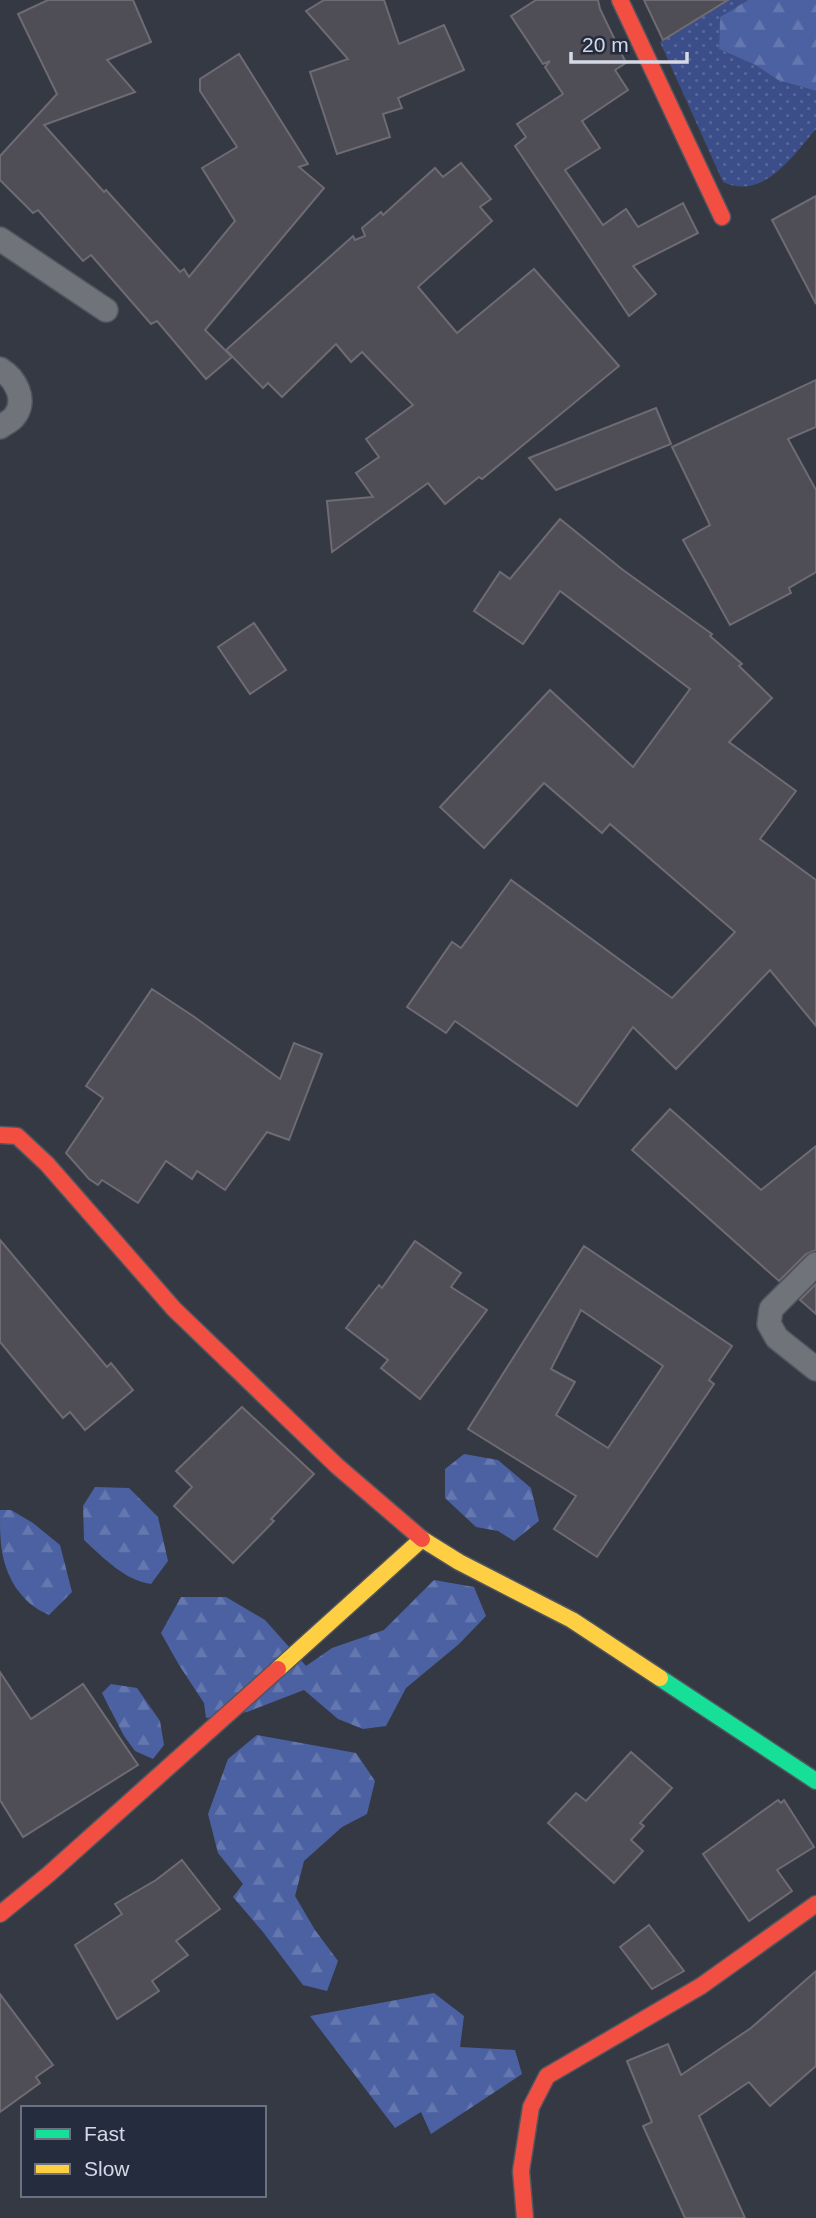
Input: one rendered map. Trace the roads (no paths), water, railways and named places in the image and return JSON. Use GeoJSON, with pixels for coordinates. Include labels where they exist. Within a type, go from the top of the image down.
{"type":"FeatureCollection","features":[{"type":"Feature","properties":{"kind":"street"},"geometry":{"type":"LineString","coordinates":[[620,0],[722,216]]}},
{"type":"Feature","properties":{"kind":"street"},"geometry":{"type":"LineString","coordinates":[[0,1135],[17,1136],[47,1164],[174,1309],[337,1466],[422,1539],[459,1562],[572,1620],[816,1781]]}},
{"type":"Feature","properties":{"kind":"street"},"geometry":{"type":"LineString","coordinates":[[0,1914],[49,1874],[422,1539]]}},
{"type":"Feature","properties":{"kind":"street"},"geometry":{"type":"LineString","coordinates":[[526,2218],[521,2171],[531,2107],[547,2076],[701,1986],[816,1905]]}},
{"type":"Feature","properties":{"kind":"lane"},"geometry":{"type":"LineString","coordinates":[[0,239],[106,310]]}},
{"type":"Feature","properties":{"kind":"lane"},"geometry":{"type":"LineString","coordinates":[[0,369],[9,374],[19,390],[20,405],[14,417],[0,427]]}},
{"type":"Feature","properties":{"kind":"lane"},"geometry":{"type":"LineString","coordinates":[[816,1264],[771,1309],[769,1324],[777,1338],[816,1369]]}}]}
